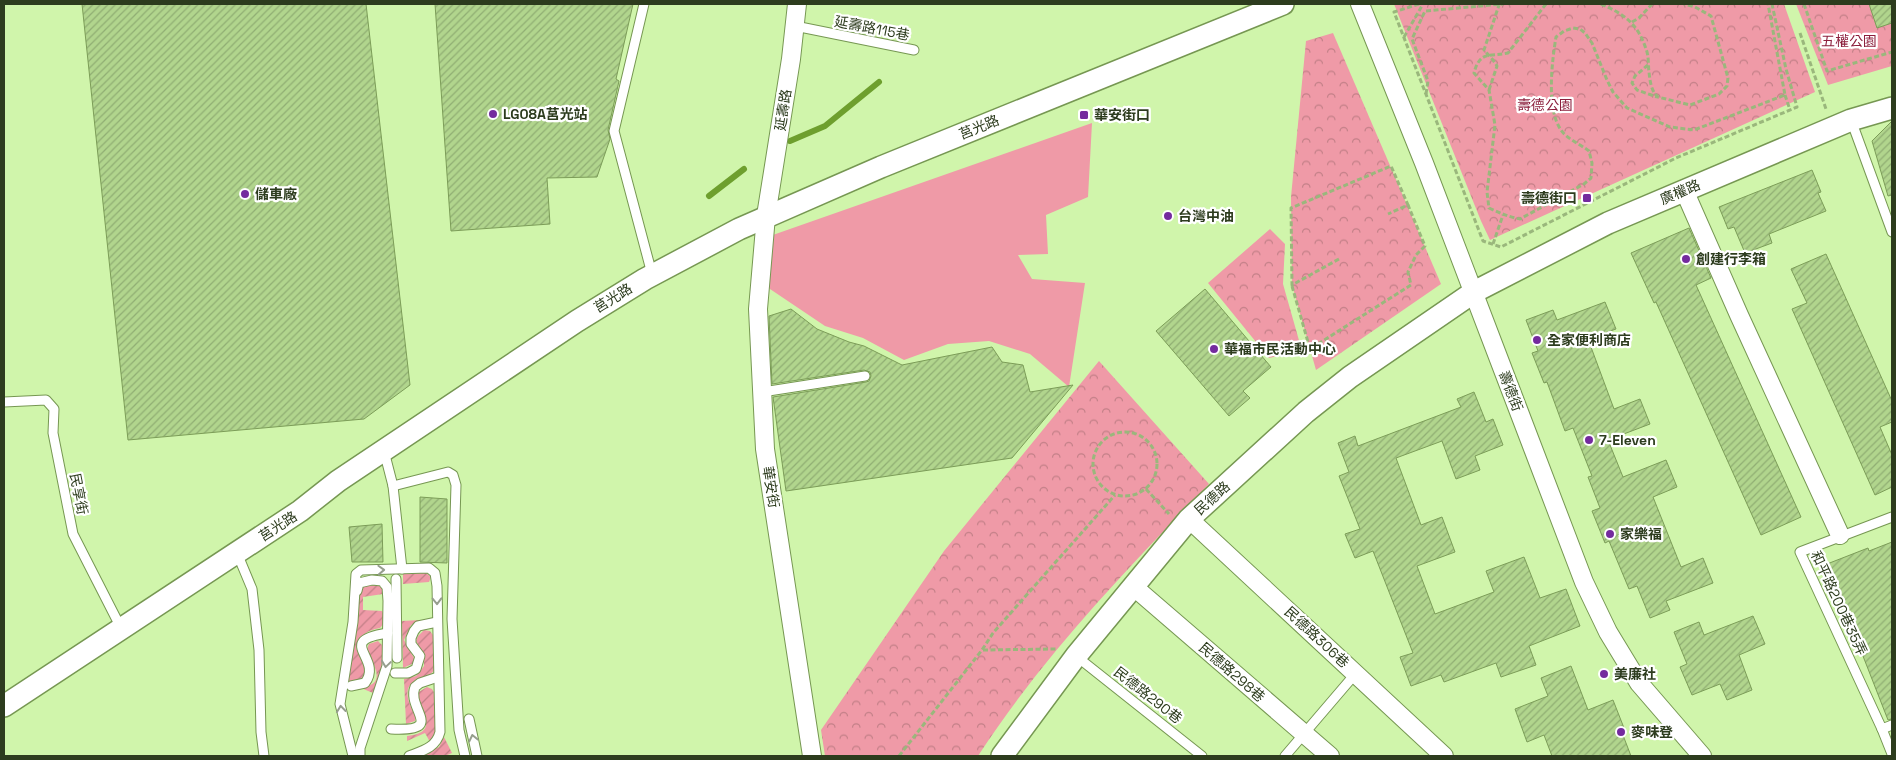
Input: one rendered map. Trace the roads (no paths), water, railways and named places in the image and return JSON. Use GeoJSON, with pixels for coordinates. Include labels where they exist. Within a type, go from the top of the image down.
{"type":"FeatureCollection","features":[{"type":"Feature","properties":{"kind":"street","name":"延壽路"},"geometry":{"type":"LineString","coordinates":[[766,216],[798,4]]}},
{"type":"Feature","properties":{"kind":"street","name":"莒光路"},"geometry":{"type":"LineString","coordinates":[[4,706],[300,511],[338,481],[576,321],[652,274],[766,216],[890,163],[1283,4]]}},
{"type":"Feature","properties":{"kind":"street","name":"壽德街"},"geometry":{"type":"LineString","coordinates":[[1360,4],[1474,292],[1584,582],[1608,632],[1639,683],[1702,756]]}},
{"type":"Feature","properties":{"kind":"street","name":"廣權路"},"geometry":{"type":"LineString","coordinates":[[1474,292],[1608,223],[1842,124],[1892,108]]}},
{"type":"Feature","properties":{"kind":"street"},"geometry":{"type":"LineString","coordinates":[[1684,190],[1738,315],[1840,535]]}},
{"type":"Feature","properties":{"kind":"street","name":"華安街"},"geometry":{"type":"LineString","coordinates":[[766,216],[758,309],[765,449],[812,756]]}},
{"type":"Feature","properties":{"kind":"street","name":"民德路"},"geometry":{"type":"LineString","coordinates":[[1002,756],[1066,652],[1134,587],[1182,520],[1306,412],[1350,377],[1474,292]]}},
{"type":"Feature","properties":{"kind":"street","name":"民德路306巷"},"geometry":{"type":"LineString","coordinates":[[1182,520],[1356,673],[1444,756]]}},
{"type":"Feature","properties":{"kind":"street","name":"民德路298巷"},"geometry":{"type":"LineString","coordinates":[[1134,587],[1330,756]]}},
{"type":"Feature","properties":{"kind":"lane"},"geometry":{"type":"LineString","coordinates":[[644,4],[614,131],[652,274]]}},
{"type":"Feature","properties":{"kind":"lane","name":"延壽路115巷"},"geometry":{"type":"LineString","coordinates":[[795,26],[914,50]]}},
{"type":"Feature","properties":{"kind":"lane"},"geometry":{"type":"LineString","coordinates":[[1842,124],[1892,232]]}},
{"type":"Feature","properties":{"kind":"lane"},"geometry":{"type":"LineString","coordinates":[[762,392],[866,376]]}},
{"type":"Feature","properties":{"kind":"lane","name":"民享街"},"geometry":{"type":"LineString","coordinates":[[4,402],[46,400],[54,409],[53,433],[73,534],[122,628]]}},
{"type":"Feature","properties":{"kind":"lane"},"geometry":{"type":"LineString","coordinates":[[384,451],[394,486],[402,569]]}},
{"type":"Feature","properties":{"kind":"lane"},"geometry":{"type":"LineString","coordinates":[[394,486],[448,472],[453,475],[456,484],[452,620],[459,730],[465,756]]}},
{"type":"Feature","properties":{"kind":"lane","name":"和平路200巷35弄"},"geometry":{"type":"LineString","coordinates":[[1892,517],[1840,535],[1800,552],[1882,728],[1892,754]]}},
{"type":"Feature","properties":{"kind":"lane"},"geometry":{"type":"LineString","coordinates":[[237,552],[252,589],[259,650],[261,732],[264,756]]}},
{"type":"Feature","properties":{"kind":"lane"},"geometry":{"type":"LineString","coordinates":[[353,756],[340,704],[356,593],[356,574],[361,570],[429,568],[435,573],[437,586],[440,732],[438,740],[433,745],[409,756]]}},
{"type":"Feature","properties":{"kind":"lane"},"geometry":{"type":"LineString","coordinates":[[396,579],[397,658]]}},
{"type":"Feature","properties":{"kind":"lane"},"geometry":{"type":"LineString","coordinates":[[356,593],[359,584],[372,580],[382,581],[387,586],[387,666],[360,748],[360,756]]}},
{"type":"Feature","properties":{"kind":"lane"},"geometry":{"type":"LineString","coordinates":[[395,673],[408,673],[416,669],[420,656],[411,644],[414,631],[418,626],[438,622]]}},
{"type":"Feature","properties":{"kind":"lane"},"geometry":{"type":"LineString","coordinates":[[350,686],[365,683],[369,677],[370,669],[362,654],[361,647],[364,640],[370,635],[388,632]]}},
{"type":"Feature","properties":{"kind":"lane","name":"民德路290巷"},"geometry":{"type":"LineString","coordinates":[[1066,652],[1202,756]]}},
{"type":"Feature","properties":{"kind":"lane"},"geometry":{"type":"LineString","coordinates":[[1285,756],[1356,673]]}},
{"type":"Feature","properties":{"kind":"lane"},"geometry":{"type":"LineString","coordinates":[[391,729],[409,730],[417,727],[421,721],[421,715],[413,698],[415,687],[420,683],[438,677]]}},
{"type":"Feature","properties":{"kind":"lane"},"geometry":{"type":"LineString","coordinates":[[469,719],[477,756]]}},
{"type":"Feature","properties":{"kind":"lane"},"geometry":{"type":"LineString","coordinates":[[1882,728],[1892,725]]}},
{"type":"Feature","properties":{"kind":"waterway"},"geometry":{"type":"LineString","coordinates":[[790,141],[825,126],[879,82]]}},
{"type":"Feature","properties":{"kind":"waterway"},"geometry":{"type":"LineString","coordinates":[[709,196],[744,169]]}},
{"type":"Feature","properties":{"kind":"place","name":"LG08A莒光站"},"geometry":{"type":"Point","coordinates":[493,114]}},
{"type":"Feature","properties":{"kind":"place","name":"華安街口"},"geometry":{"type":"Point","coordinates":[1084,115]}},
{"type":"Feature","properties":{"kind":"place","name":"儲車廠"},"geometry":{"type":"Point","coordinates":[245,194]}},
{"type":"Feature","properties":{"kind":"place","name":"壽德街口"},"geometry":{"type":"Point","coordinates":[1587,198]}},
{"type":"Feature","properties":{"kind":"place","name":"台灣中油"},"geometry":{"type":"Point","coordinates":[1168,216]}},
{"type":"Feature","properties":{"kind":"place","name":"創建行李箱"},"geometry":{"type":"Point","coordinates":[1686,259]}},
{"type":"Feature","properties":{"kind":"place","name":"全家便利商店"},"geometry":{"type":"Point","coordinates":[1537,340]}},
{"type":"Feature","properties":{"kind":"place","name":"華福市民活動中心"},"geometry":{"type":"Point","coordinates":[1214,349]}},
{"type":"Feature","properties":{"kind":"place","name":"7-Eleven"},"geometry":{"type":"Point","coordinates":[1589,440]}},
{"type":"Feature","properties":{"kind":"place","name":"家樂福"},"geometry":{"type":"Point","coordinates":[1610,534]}},
{"type":"Feature","properties":{"kind":"place","name":"美廉社"},"geometry":{"type":"Point","coordinates":[1604,674]}},
{"type":"Feature","properties":{"kind":"place","name":"麥味登"},"geometry":{"type":"Point","coordinates":[1621,732]}},
{"type":"Feature","properties":{"kind":"park label","name":"五權公園"},"geometry":{"type":"Point","coordinates":[1849,41]}},
{"type":"Feature","properties":{"kind":"park label","name":"壽德公園"},"geometry":{"type":"Point","coordinates":[1545,105]}}]}
